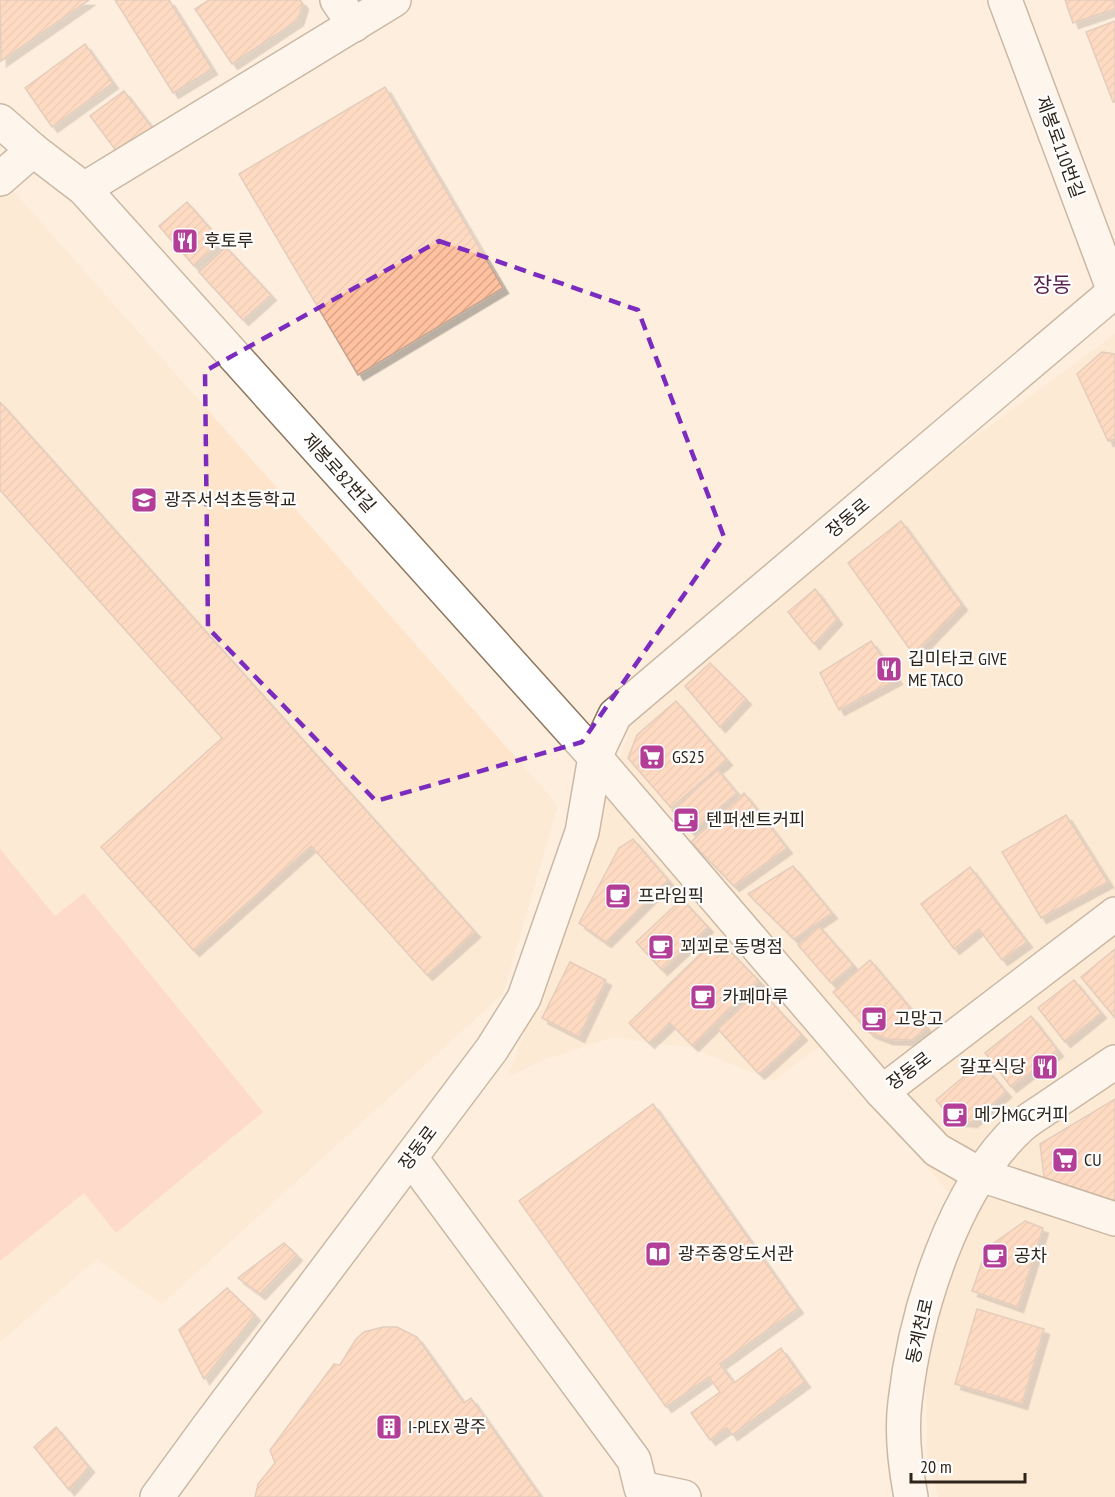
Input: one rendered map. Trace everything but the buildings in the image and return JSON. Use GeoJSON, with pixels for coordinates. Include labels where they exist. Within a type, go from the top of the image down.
{"type":"FeatureCollection","features":[{"type":"Feature","properties":{"kind":"street"},"geometry":{"type":"LineString","coordinates":[[84,189],[345,13],[394,0]]}},
{"type":"Feature","properties":{"kind":"street","name":"제봉로110번길"},"geometry":{"type":"LineString","coordinates":[[1005,0],[1114,292]]}},
{"type":"Feature","properties":{"kind":"street","name":"제봉로82번길"},"geometry":{"type":"LineString","coordinates":[[0,121],[84,189],[595,757]]}},
{"type":"Feature","properties":{"kind":"street"},"geometry":{"type":"LineString","coordinates":[[0,179],[33,150]]}},
{"type":"Feature","properties":{"kind":"street","name":"장동로"},"geometry":{"type":"LineString","coordinates":[[157,1497],[492,1049],[524,998],[582,832],[595,757],[615,715],[1114,292]]}},
{"type":"Feature","properties":{"kind":"street","name":"장동로"},"geometry":{"type":"LineString","coordinates":[[595,757],[882,1092],[1115,914]]}},
{"type":"Feature","properties":{"kind":"street","name":"동계천로"},"geometry":{"type":"LineString","coordinates":[[911,1497],[905,1464],[905,1403],[919,1321],[950,1231],[981,1175],[1021,1125],[1115,1062]]}},
{"type":"Feature","properties":{"kind":"street"},"geometry":{"type":"LineString","coordinates":[[882,1092],[937,1150],[981,1175],[1115,1219]]}},
{"type":"Feature","properties":{"kind":"street"},"geometry":{"type":"LineString","coordinates":[[411,1158],[634,1460],[641,1488],[684,1497]]}},
{"type":"Feature","properties":{"kind":"highlighted area"},"geometry":{"type":"Polygon","coordinates":[[[439,241],[638,310],[724,537],[582,742],[376,801],[208,628],[205,371],[439,241]]]}},
{"type":"Feature","properties":{"kind":"shaded area","name":"광주서석초등학교"},"geometry":{"type":"Polygon","coordinates":[[[9,186],[558,805],[503,994],[162,1304],[97,1259],[0,1342],[0,194],[9,186]]]}},
{"type":"Feature","properties":{"kind":"shaded area"},"geometry":{"type":"Polygon","coordinates":[[[1115,334],[1115,1497],[938,1497],[927,1458],[926,1376],[933,1315],[950,1263],[975,1224],[823,1044],[773,1081],[689,1047],[614,1037],[538,1062],[507,1078],[542,987],[633,720],[916,480],[1115,334]]]}},
{"type":"Feature","properties":{"kind":"shaded area"},"geometry":{"type":"Polygon","coordinates":[[[0,849],[55,916],[84,893],[263,1112],[116,1233],[84,1193],[0,1261],[0,849]]]}},
{"type":"Feature","properties":{"kind":"place","name":"후토루"},"geometry":{"type":"Point","coordinates":[185,241]}},
{"type":"Feature","properties":{"kind":"place","name":"광주서석초등학교"},"geometry":{"type":"Point","coordinates":[144,500]}},
{"type":"Feature","properties":{"kind":"place","name":"깁미타코 GIVE ME TACO"},"geometry":{"type":"Point","coordinates":[889,669]}},
{"type":"Feature","properties":{"kind":"place","name":"GS25"},"geometry":{"type":"Point","coordinates":[652,757]}},
{"type":"Feature","properties":{"kind":"place","name":"텐퍼센트커피"},"geometry":{"type":"Point","coordinates":[686,820]}},
{"type":"Feature","properties":{"kind":"place","name":"프라임픽"},"geometry":{"type":"Point","coordinates":[618,896]}},
{"type":"Feature","properties":{"kind":"place","name":"꾀꾀로 동명점"},"geometry":{"type":"Point","coordinates":[661,947]}},
{"type":"Feature","properties":{"kind":"place","name":"카페마루"},"geometry":{"type":"Point","coordinates":[703,997]}},
{"type":"Feature","properties":{"kind":"place","name":"고망고"},"geometry":{"type":"Point","coordinates":[874,1019]}},
{"type":"Feature","properties":{"kind":"place","name":"갈포식당"},"geometry":{"type":"Point","coordinates":[1045,1067]}},
{"type":"Feature","properties":{"kind":"place","name":"메가MGC커피"},"geometry":{"type":"Point","coordinates":[955,1115]}},
{"type":"Feature","properties":{"kind":"place","name":"CU"},"geometry":{"type":"Point","coordinates":[1065,1160]}},
{"type":"Feature","properties":{"kind":"place","name":"광주중앙도서관"},"geometry":{"type":"Point","coordinates":[658,1254]}},
{"type":"Feature","properties":{"kind":"place","name":"공차"},"geometry":{"type":"Point","coordinates":[995,1256]}},
{"type":"Feature","properties":{"kind":"place","name":"I-PLEX 광주"},"geometry":{"type":"Point","coordinates":[389,1427]}},
{"type":"Feature","properties":{"kind":"district","name":"장동"},"geometry":{"type":"Point","coordinates":[1052,285]}}]}
